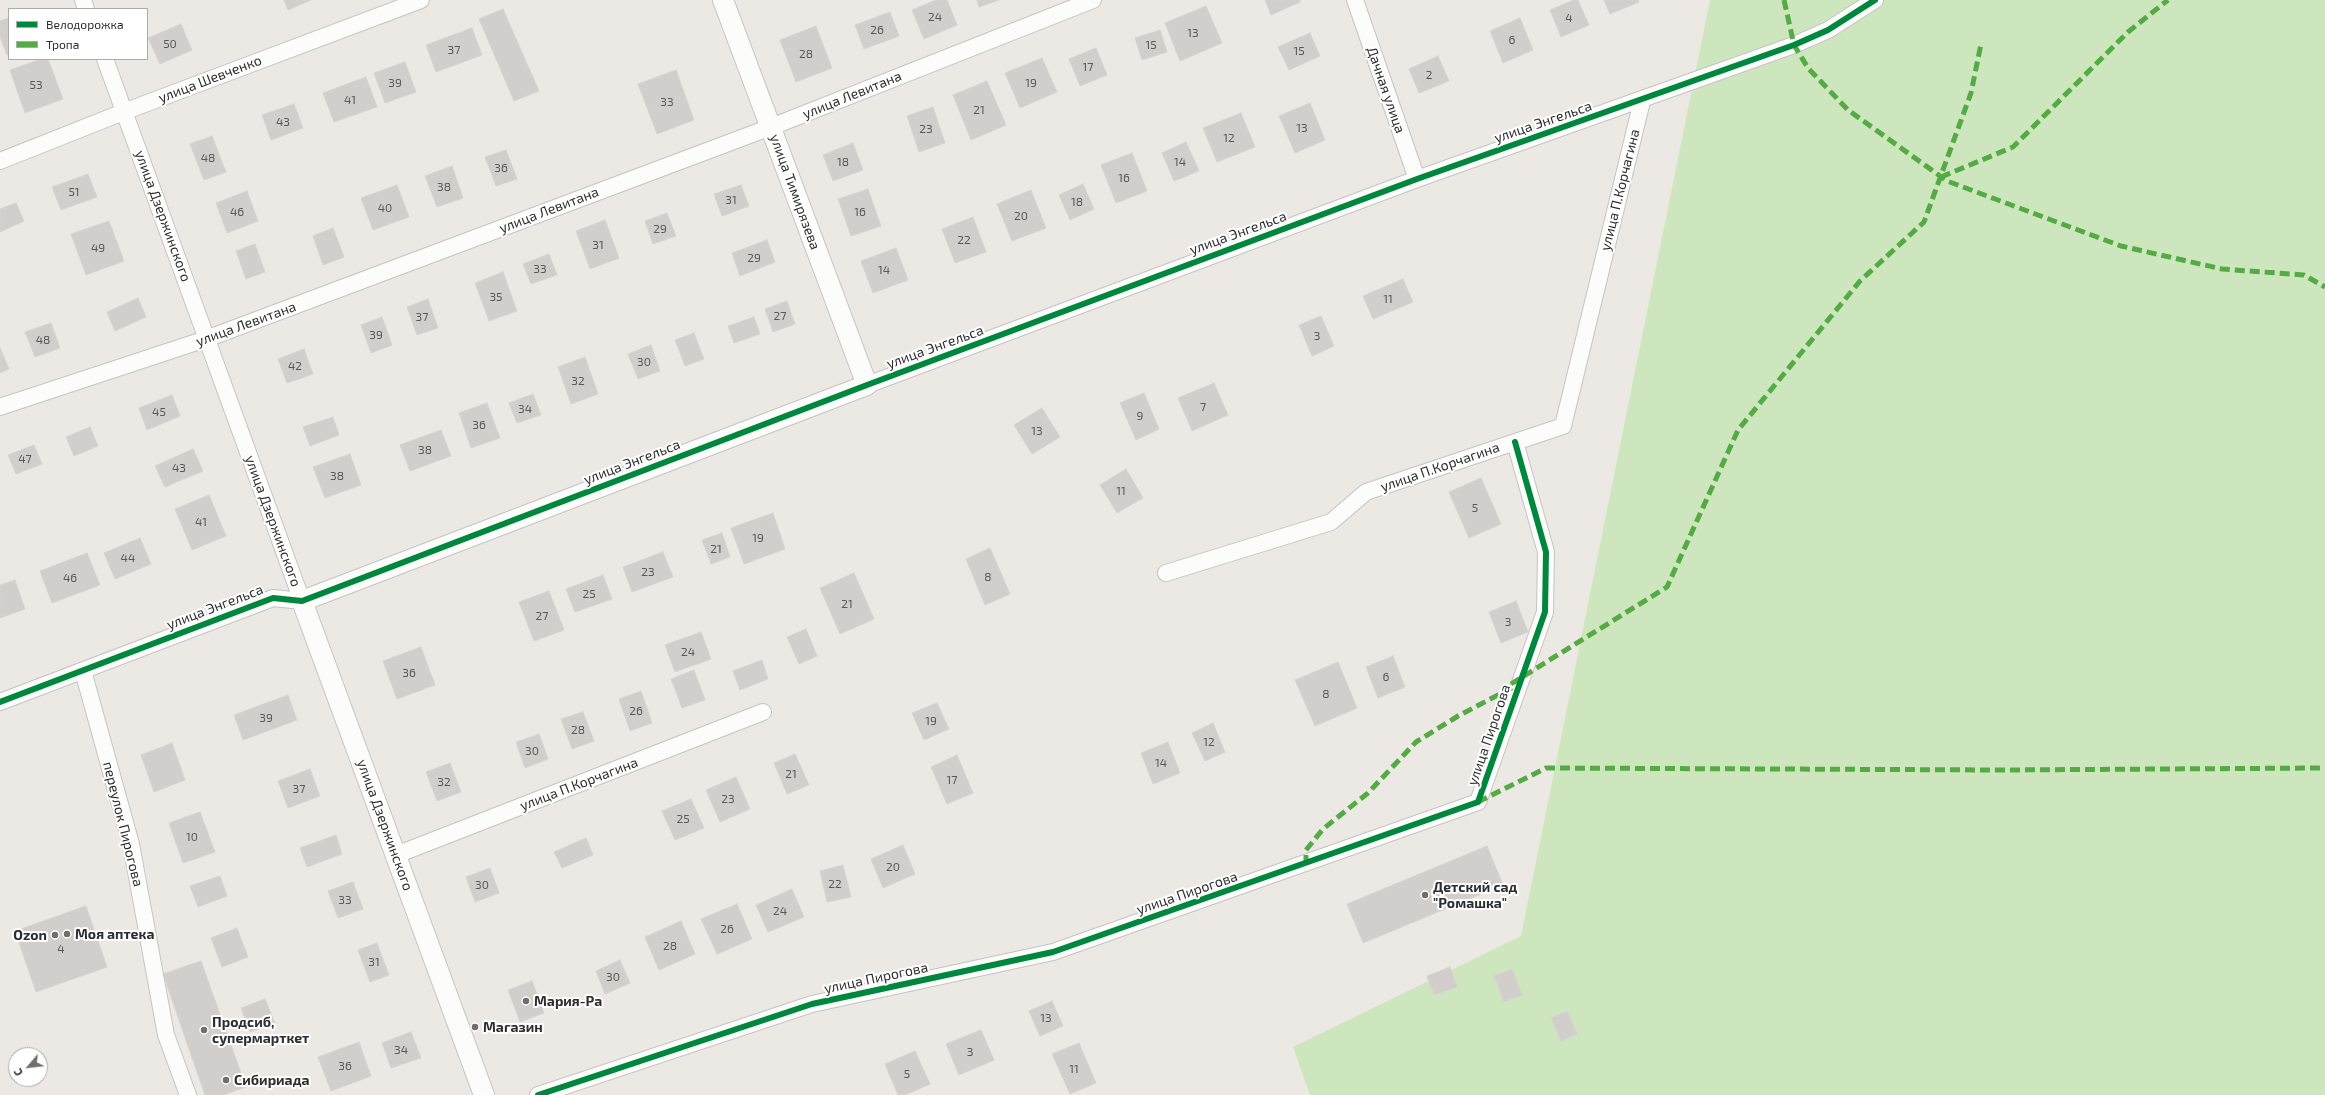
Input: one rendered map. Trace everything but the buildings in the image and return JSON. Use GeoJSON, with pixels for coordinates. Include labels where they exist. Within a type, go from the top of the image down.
{"type":"FeatureCollection","features":[{"type":"Feature","properties":{"kind":"street","name":"улица Шевченко"},"geometry":{"type":"LineString","coordinates":[[0,161],[126,111],[421,0]]}},
{"type":"Feature","properties":{"kind":"street","name":"улица Тимирязева"},"geometry":{"type":"LineString","coordinates":[[723,0],[867,385]]}},
{"type":"Feature","properties":{"kind":"street","name":"улица Левитана"},"geometry":{"type":"LineString","coordinates":[[0,407],[206,339],[771,127],[1093,0]]}},
{"type":"Feature","properties":{"kind":"street","name":"Дачная улица"},"geometry":{"type":"LineString","coordinates":[[1355,0],[1418,179]]}},
{"type":"Feature","properties":{"kind":"street","name":"улица Энгельса"},"geometry":{"type":"LineString","coordinates":[[0,702],[273,598],[302,601],[867,385],[1418,179],[1642,100],[1794,44],[1828,30],[1875,0]]}},
{"type":"Feature","properties":{"kind":"street","name":"улица Дзержинского"},"geometry":{"type":"LineString","coordinates":[[106,60],[126,111],[206,339],[484,1095]]}},
{"type":"Feature","properties":{"kind":"street","name":"улица П.Корчагина"},"geometry":{"type":"LineString","coordinates":[[1166,573],[1330,522],[1366,492],[1563,426],[1642,100]]}},
{"type":"Feature","properties":{"kind":"street","name":"улица Пирогова"},"geometry":{"type":"LineString","coordinates":[[538,1095],[812,1004],[1053,952],[1478,802],[1545,612],[1546,552],[1514,442]]}},
{"type":"Feature","properties":{"kind":"street","name":"переулок Пирогова"},"geometry":{"type":"LineString","coordinates":[[83,671],[131,844],[166,1035],[188,1095]]}},
{"type":"Feature","properties":{"kind":"street","name":"улица П.Корчагина"},"geometry":{"type":"LineString","coordinates":[[396,855],[763,712]]}},
{"type":"Feature","properties":{"kind":"green space"},"geometry":{"type":"Polygon","coordinates":[[[1710,0],[2325,0],[2325,1095],[1310,1095],[1293,1047],[1521,936],[1710,0]]]}},
{"type":"Feature","properties":{"kind":"marked path"},"geometry":{"type":"LineString","coordinates":[[1784,0],[1794,45],[1808,68],[1848,110],[1947,181],[2121,246],[2222,269],[2304,275],[2325,287]]}},
{"type":"Feature","properties":{"kind":"marked path"},"geometry":{"type":"LineString","coordinates":[[1941,177],[2013,147],[2128,32],[2168,0]]}},
{"type":"Feature","properties":{"kind":"marked path"},"geometry":{"type":"LineString","coordinates":[[1511,684],[1667,587],[1738,430],[1860,281],[1924,222],[1971,93],[1981,44]]}},
{"type":"Feature","properties":{"kind":"marked path"},"geometry":{"type":"LineString","coordinates":[[1306,865],[1306,850],[1323,829],[1368,793],[1416,742],[1458,716],[1517,685]]}},
{"type":"Feature","properties":{"kind":"marked path"},"geometry":{"type":"LineString","coordinates":[[1478,802],[1546,768],[2001,770],[2325,768]]}},
{"type":"Feature","properties":{"kind":"cycle path"},"geometry":{"type":"LineString","coordinates":[[0,702],[273,598],[302,601],[867,385],[1417,179],[1794,45],[1828,30],[1875,0]]}},
{"type":"Feature","properties":{"kind":"cycle path"},"geometry":{"type":"LineString","coordinates":[[538,1095],[812,1004],[1053,952],[1478,802],[1545,612],[1546,552],[1515,442]]}},
{"type":"Feature","properties":{"kind":"place","name":"Детский сад \"Ромашка\""},"geometry":{"type":"Point","coordinates":[1425,895]}},
{"type":"Feature","properties":{"kind":"place","name":"Моя аптека"},"geometry":{"type":"Point","coordinates":[67,934]}},
{"type":"Feature","properties":{"kind":"place","name":"Ozon"},"geometry":{"type":"Point","coordinates":[55,935]}},
{"type":"Feature","properties":{"kind":"place","name":"Мария-Ра"},"geometry":{"type":"Point","coordinates":[526,1001]}},
{"type":"Feature","properties":{"kind":"place","name":"Магазин"},"geometry":{"type":"Point","coordinates":[475,1027]}},
{"type":"Feature","properties":{"kind":"place","name":"Продсиб, супермарткет"},"geometry":{"type":"Point","coordinates":[204,1030]}},
{"type":"Feature","properties":{"kind":"place","name":"Сибириада"},"geometry":{"type":"Point","coordinates":[226,1080]}}]}
